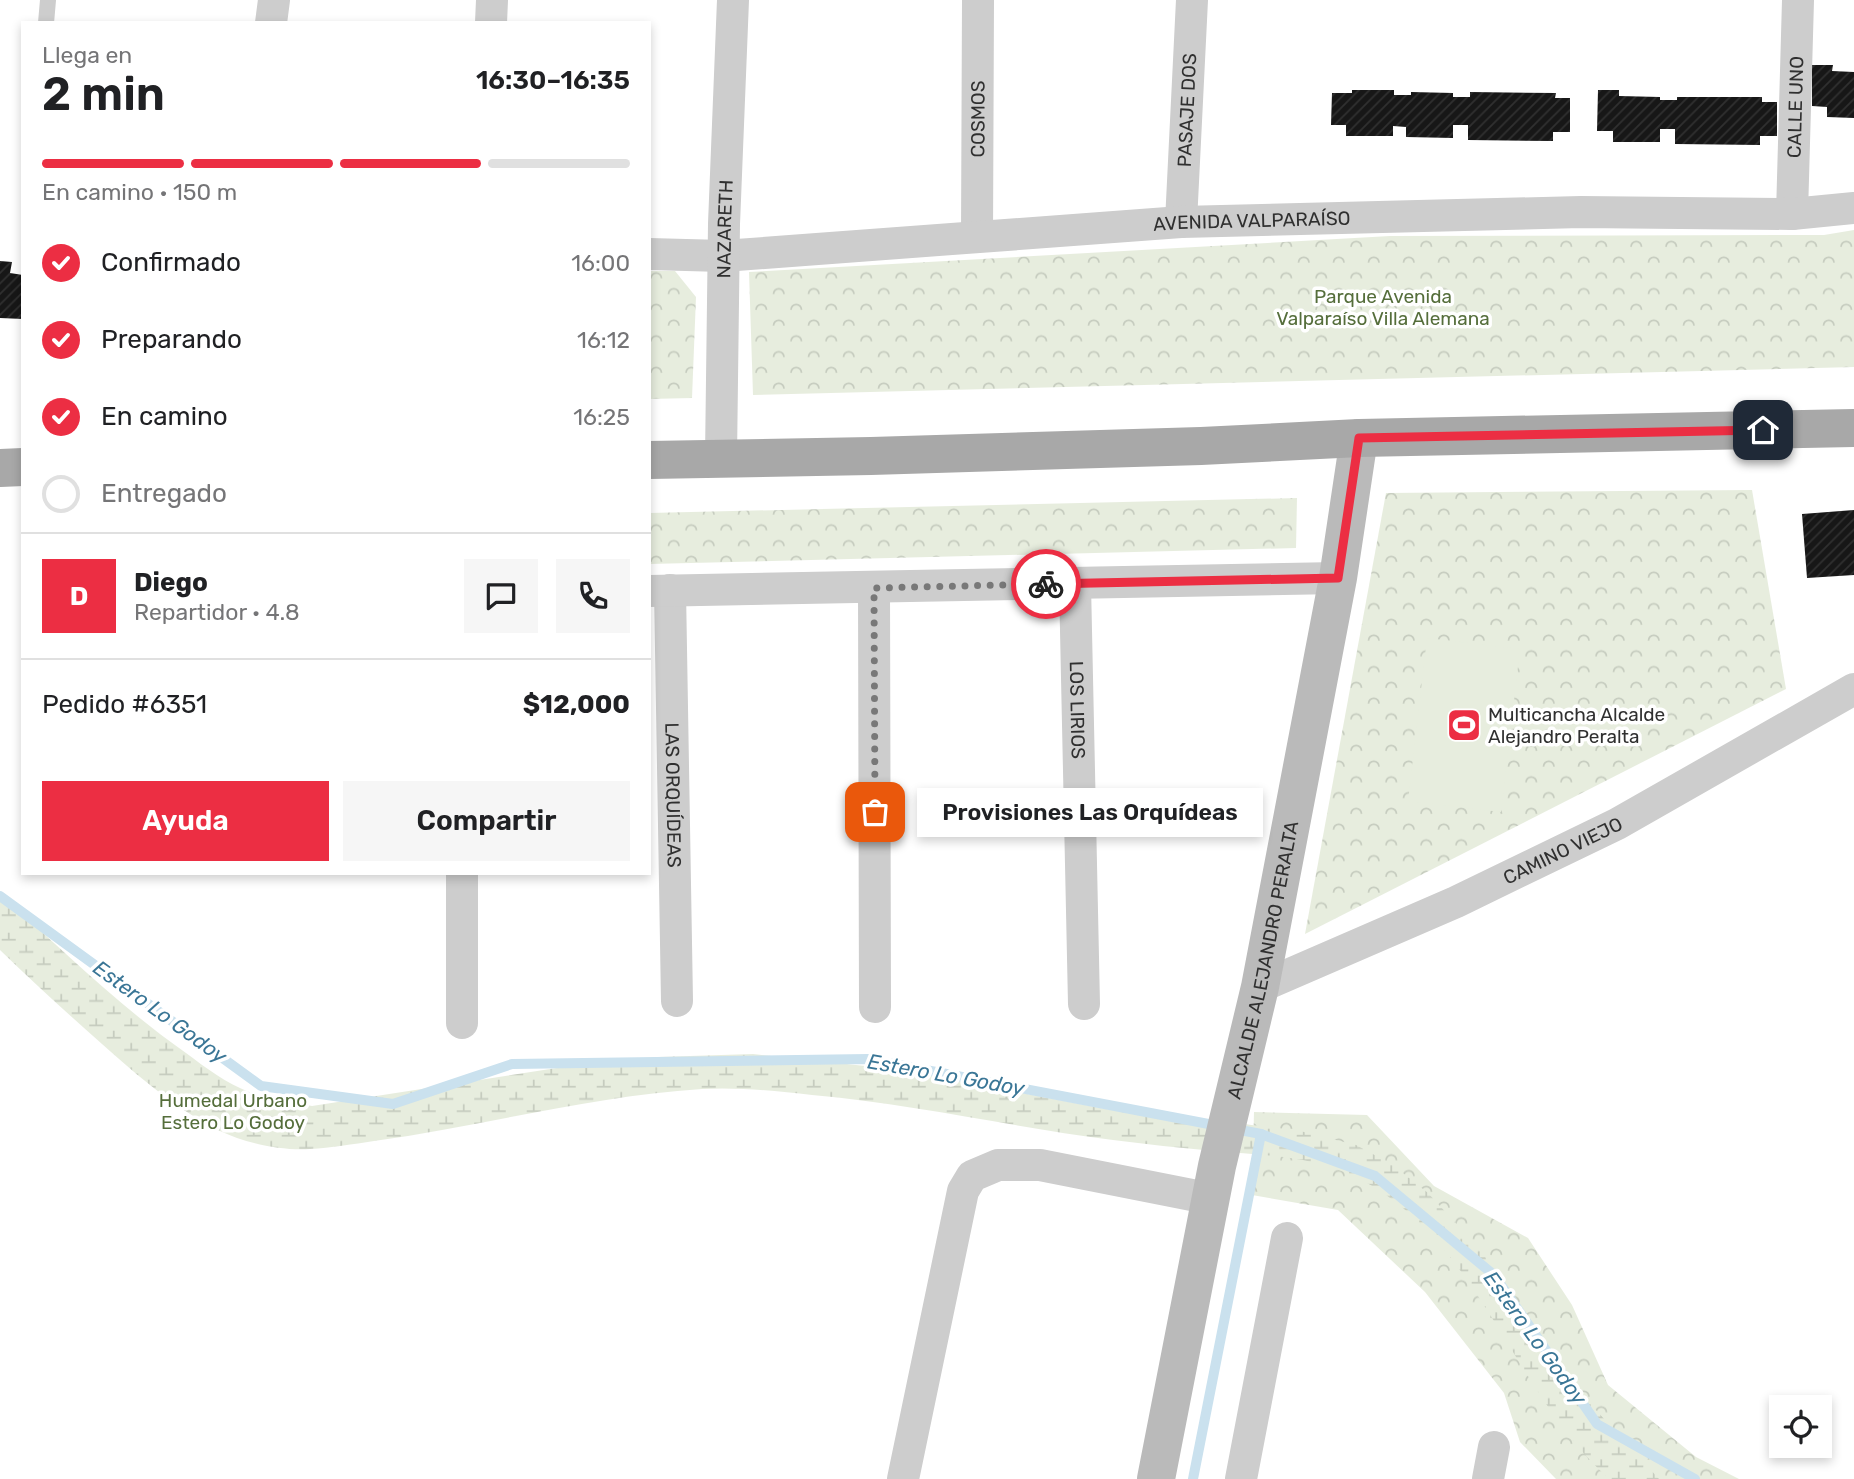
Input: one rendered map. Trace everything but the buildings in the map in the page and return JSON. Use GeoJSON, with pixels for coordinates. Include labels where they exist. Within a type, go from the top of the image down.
{"type":"FeatureCollection","features":[{"type":"Feature","properties":{"kind":"main road"},"geometry":{"type":"LineString","coordinates":[[651,460],[1201,446],[1359,438],[1854,428]]}},
{"type":"Feature","properties":{"kind":"main road","name":"ALCALDE ALEJANDRO PERALTA"},"geometry":{"type":"LineString","coordinates":[[1156,1479],[1214,1182],[1260,987],[1338,578],[1359,438]]}},
{"type":"Feature","properties":{"kind":"main road"},"geometry":{"type":"LineString","coordinates":[[0,468],[21,467]]}},
{"type":"Feature","properties":{"kind":"street"},"geometry":{"type":"LineString","coordinates":[[271,21],[274,0]]}},
{"type":"Feature","properties":{"kind":"street"},"geometry":{"type":"LineString","coordinates":[[491,21],[492,0]]}},
{"type":"Feature","properties":{"kind":"street","name":"NAZARETH"},"geometry":{"type":"LineString","coordinates":[[721,458],[723,256],[733,0]]}},
{"type":"Feature","properties":{"kind":"street","name":"COSMOS"},"geometry":{"type":"LineString","coordinates":[[976,236],[978,0]]}},
{"type":"Feature","properties":{"kind":"street","name":"PASAJE DOS"},"geometry":{"type":"LineString","coordinates":[[1181,222],[1192,0]]}},
{"type":"Feature","properties":{"kind":"street","name":"CALLE UNO"},"geometry":{"type":"LineString","coordinates":[[1792,214],[1798,0]]}},
{"type":"Feature","properties":{"kind":"street","name":"AVENIDA VALPARAÍSO"},"geometry":{"type":"LineString","coordinates":[[651,254],[723,256],[1181,222],[1581,212],[1792,214],[1854,208]]}},
{"type":"Feature","properties":{"kind":"street"},"geometry":{"type":"LineString","coordinates":[[660,591],[1338,578]]}},
{"type":"Feature","properties":{"kind":"street","name":"LOS LIRIOS"},"geometry":{"type":"LineString","coordinates":[[1075,583],[1084,1004]]}},
{"type":"Feature","properties":{"kind":"street"},"geometry":{"type":"LineString","coordinates":[[874,588],[875,1007]]}},
{"type":"Feature","properties":{"kind":"street","name":"LAS ORQUÍDEAS"},"geometry":{"type":"LineString","coordinates":[[660,591],[677,1000]]}},
{"type":"Feature","properties":{"kind":"street","name":"CAMINO VIEJO"},"geometry":{"type":"LineString","coordinates":[[1260,987],[1456,902],[1617,824],[1854,689]]}},
{"type":"Feature","properties":{"kind":"street"},"geometry":{"type":"LineString","coordinates":[[462,875],[462,1023]]}},
{"type":"Feature","properties":{"kind":"street"},"geometry":{"type":"LineString","coordinates":[[903,1479],[963,1191],[972,1176],[998,1165],[1040,1165],[1214,1182]]}},
{"type":"Feature","properties":{"kind":"street"},"geometry":{"type":"LineString","coordinates":[[1241,1479],[1287,1238]]}},
{"type":"Feature","properties":{"kind":"street"},"geometry":{"type":"LineString","coordinates":[[1488,1479],[1494,1447]]}},
{"type":"Feature","properties":{"kind":"lane"},"geometry":{"type":"LineString","coordinates":[[46,21],[48,0]]}},
{"type":"Feature","properties":{"kind":"green space","name":"Parque Avenida Valparaíso Villa Alemana"},"geometry":{"type":"Polygon","coordinates":[[[1854,230],[1854,367],[753,395],[749,272],[1390,236],[1824,235],[1854,230]]]}},
{"type":"Feature","properties":{"kind":"green space"},"geometry":{"type":"Polygon","coordinates":[[[651,271],[675,271],[696,297],[692,398],[651,399],[651,271]]]}},
{"type":"Feature","properties":{"kind":"green space"},"geometry":{"type":"Polygon","coordinates":[[[1752,490],[1786,689],[1305,934],[1386,493],[1752,490]]]}},
{"type":"Feature","properties":{"kind":"green space"},"geometry":{"type":"Polygon","coordinates":[[[1297,498],[1296,548],[651,564],[651,513],[1297,498]]]}},
{"type":"Feature","properties":{"kind":"green space","name":"Multicancha Alcalde Alejandro Peralta"},"geometry":{"type":"Polygon","coordinates":[[[1427,638],[1520,649],[1501,812],[1408,801],[1427,638]]]}},
{"type":"Feature","properties":{"kind":"green space","name":"Humedal Urbano Estero Lo Godoy"},"geometry":{"type":"Polygon","coordinates":[[[0,893],[161,1035],[224,1080],[257,1094],[288,1102],[312,1106],[602,1061],[753,1054],[903,1070],[1106,1109],[1296,1130],[1356,1145],[1393,1165],[1428,1193],[1451,1218],[1486,1258],[1595,1409],[1659,1479],[1609,1479],[1576,1445],[1548,1407],[1472,1287],[1444,1249],[1412,1216],[1355,1176],[1316,1163],[1276,1156],[1113,1140],[850,1099],[730,1089],[702,1089],[619,1098],[334,1147],[288,1149],[264,1145],[220,1131],[173,1102],[116,1056],[12,962],[0,950],[0,893]]]}},
{"type":"Feature","properties":{"kind":"green space"},"geometry":{"type":"Polygon","coordinates":[[[1254,1112],[1367,1115],[1434,1186],[1528,1238],[1572,1305],[1608,1385],[1696,1457],[1739,1479],[1556,1479],[1520,1442],[1504,1393],[1425,1292],[1338,1210],[1252,1195],[1254,1112]]]}},
{"type":"Feature","properties":{"kind":"waterway","name":"Estero Lo Godoy"},"geometry":{"type":"LineString","coordinates":[[0,896],[261,1086],[393,1104],[512,1064],[868,1059],[1261,1134],[1375,1176],[1494,1275],[1597,1424],[1695,1479]]}},
{"type":"Feature","properties":{"kind":"waterway"},"geometry":{"type":"LineString","coordinates":[[1193,1479],[1261,1134]]}},
{"type":"Feature","properties":{"kind":"way so far"},"geometry":{"type":"LineString","coordinates":[[875,812],[874,588],[1046,584]]}},
{"type":"Feature","properties":{"kind":"place","name":"Multicancha Alcalde Alejandro Peralta"},"geometry":{"type":"Point","coordinates":[1464,725]}},
{"type":"Feature","properties":{"kind":"place","name":"Provisiones Las Orquídeas"},"geometry":{"type":"Point","coordinates":[875,812]}},
{"type":"Feature","properties":{"kind":"route"},"geometry":{"type":"LineString","coordinates":[[1046,584],[1338,578],[1359,438],[1763,430]]}}]}
